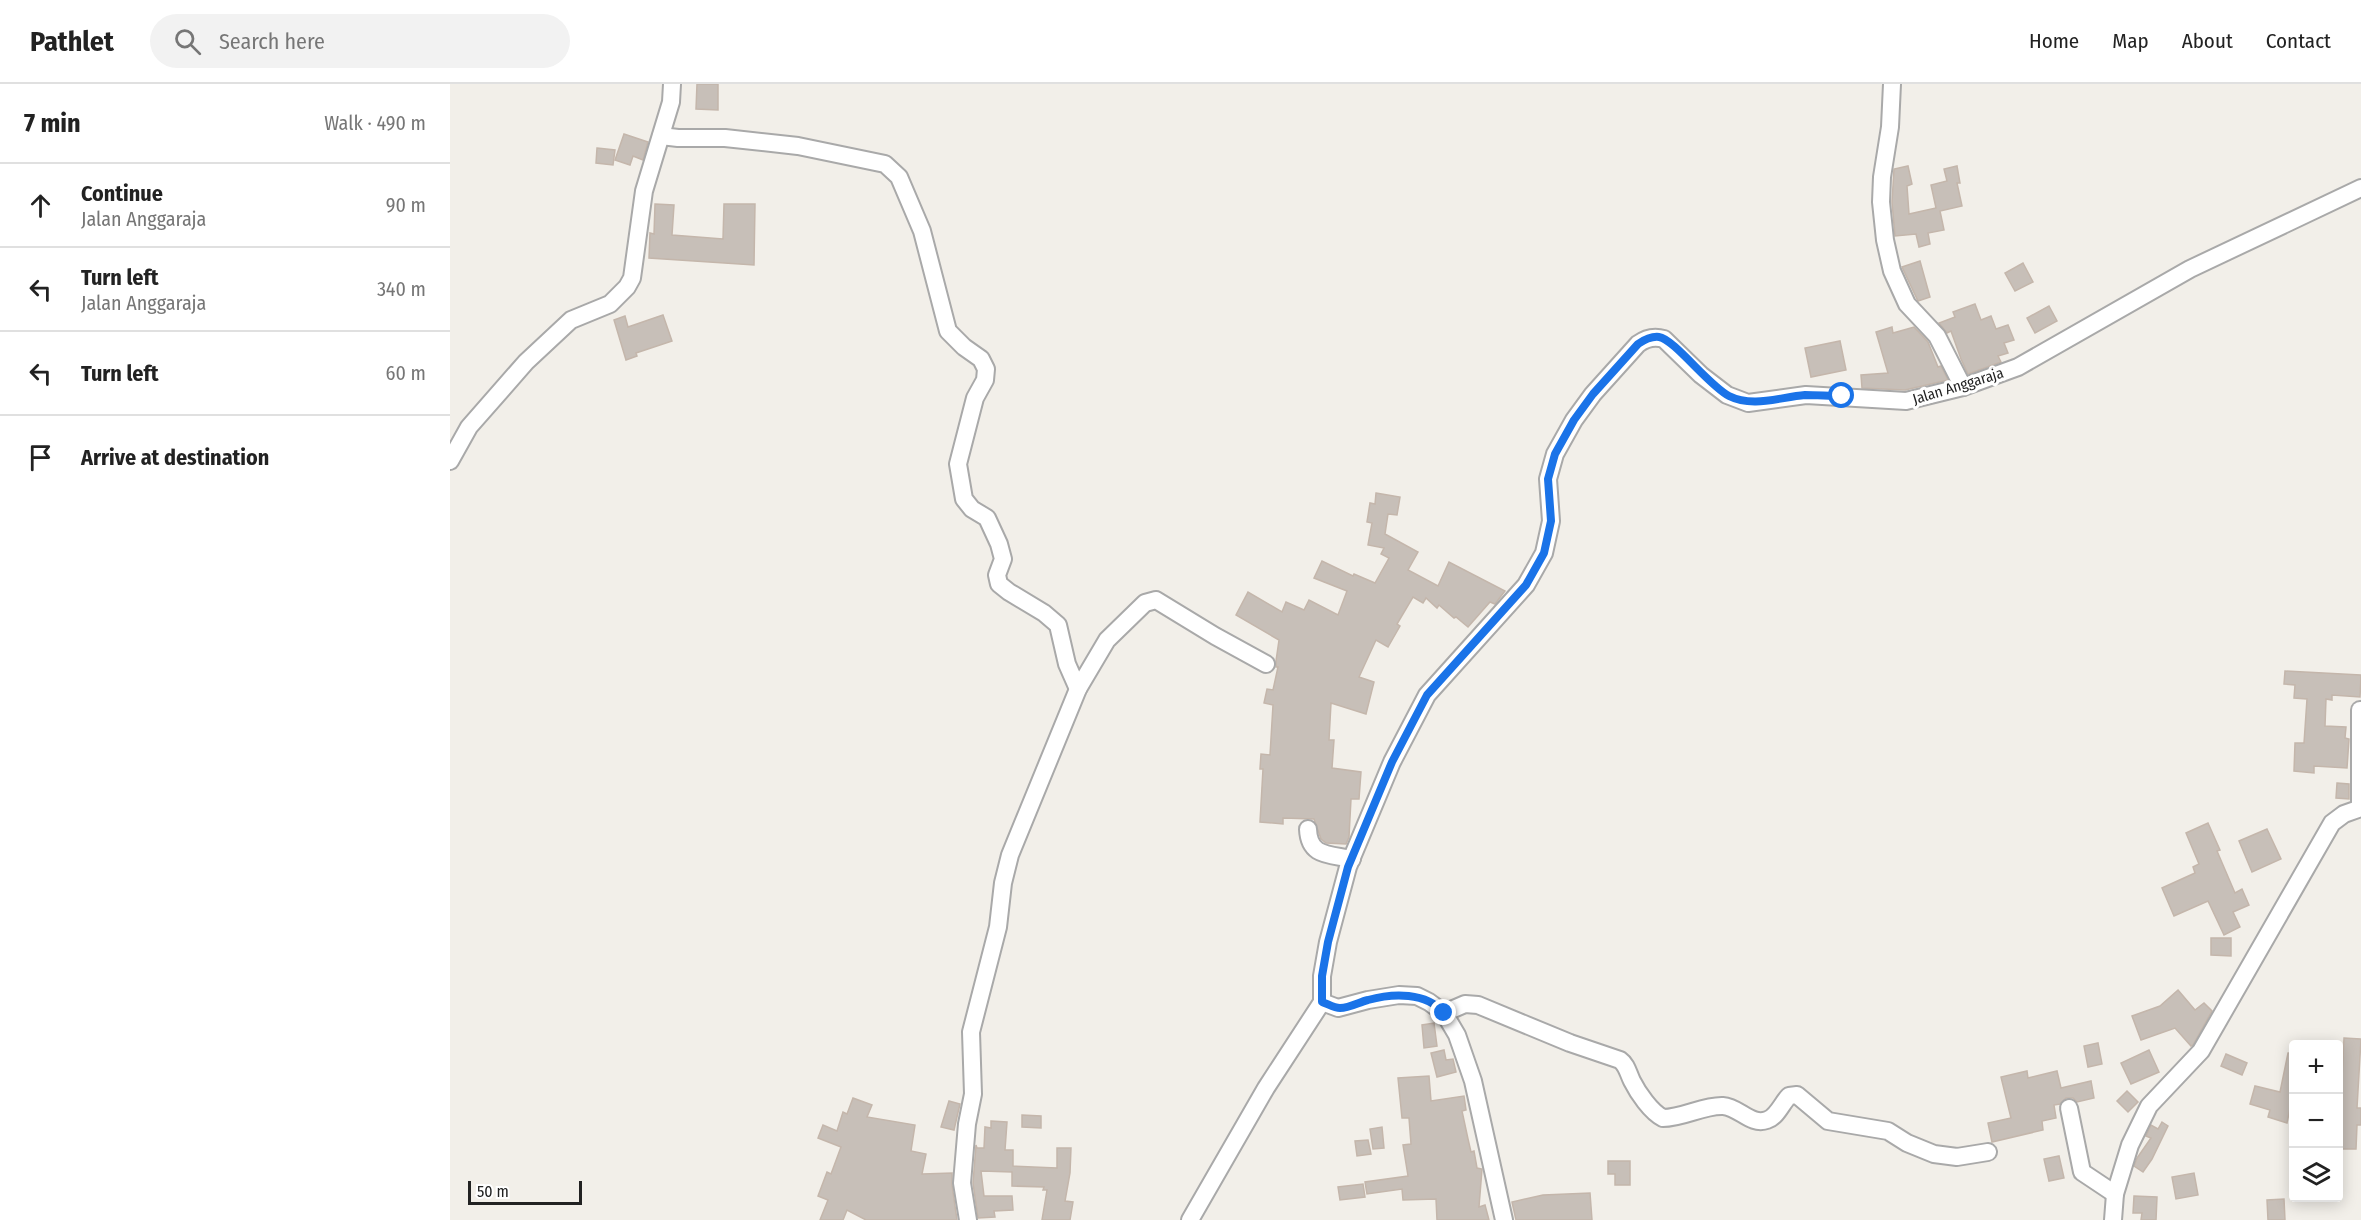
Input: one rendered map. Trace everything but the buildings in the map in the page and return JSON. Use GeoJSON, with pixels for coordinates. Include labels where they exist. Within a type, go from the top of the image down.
{"type":"FeatureCollection","features":[{"type":"Feature","properties":{"kind":"street"},"geometry":{"type":"LineString","coordinates":[[450,461],[470,427],[526,362],[571,321],[610,304],[627,287],[632,278],[644,191],[671,102],[672,84]]}},
{"type":"Feature","properties":{"kind":"street"},"geometry":{"type":"LineString","coordinates":[[1892,84],[1890,127],[1882,177],[1881,202],[1885,240],[1892,271],[1908,304],[1937,336],[1963,387]]}},
{"type":"Feature","properties":{"kind":"street"},"geometry":{"type":"LineString","coordinates":[[661,136],[724,138],[798,146],[885,164],[899,177],[922,231],[948,331],[981,359],[986,369],[985,380],[975,398],[958,464],[964,500],[972,509],[987,518],[999,544],[1003,559],[997,575],[999,584],[1044,613],[1058,625],[1067,664],[1078,689]]}},
{"type":"Feature","properties":{"kind":"street","name":"Jalan Anggaraja"},"geometry":{"type":"LineString","coordinates":[[1322,1002],[1322,976],[1328,942],[1352,859],[1392,762],[1427,695],[1526,585],[1544,553],[1551,521],[1548,479],[1555,454],[1574,420],[1593,394],[1638,344],[1646,339],[1658,337],[1664,339],[1701,375],[1727,395],[1748,402],[1806,395],[1905,401],[1963,387],[2018,367],[2190,269],[2361,188]]}},
{"type":"Feature","properties":{"kind":"street"},"geometry":{"type":"LineString","coordinates":[[968,1220],[962,1183],[967,1124],[973,1095],[971,1032],[975,1011],[989,968],[1010,855],[1078,689],[1107,640],[1149,601],[1156,600],[1266,664]]}},
{"type":"Feature","properties":{"kind":"street"},"geometry":{"type":"LineString","coordinates":[[2113,1220],[2115,1194],[2130,1145],[2149,1106],[2201,1051],[2332,823],[2344,814],[2361,808],[2360,710]]}},
{"type":"Feature","properties":{"kind":"street"},"geometry":{"type":"LineString","coordinates":[[1308,829],[1310,845],[1315,851],[1352,859]]}},
{"type":"Feature","properties":{"kind":"street"},"geometry":{"type":"LineString","coordinates":[[1190,1220],[1266,1088],[1322,1002],[1338,1008],[1389,997],[1417,996],[1435,1005],[1444,1013],[1457,1035],[1473,1081],[1504,1220]]}},
{"type":"Feature","properties":{"kind":"street"},"geometry":{"type":"LineString","coordinates":[[1444,1013],[1465,1004],[1478,1005],[1570,1043],[1620,1060],[1625,1064],[1633,1083],[1656,1114],[1663,1118],[1723,1106],[1735,1109],[1752,1120],[1761,1122],[1771,1118],[1789,1096],[1797,1095],[1828,1121],[1888,1131],[1907,1143],[1934,1154],[1957,1156],[1988,1152]]}},
{"type":"Feature","properties":{"kind":"street"},"geometry":{"type":"LineString","coordinates":[[2069,1108],[2082,1172],[2115,1194]]}},
{"type":"Feature","properties":{"kind":"route"},"geometry":{"type":"LineString","coordinates":[[1444,1013],[1417,996],[1399,995],[1338,1008],[1322,1002],[1322,976],[1328,942],[1348,867],[1392,762],[1427,695],[1526,585],[1544,553],[1551,521],[1548,479],[1555,454],[1574,420],[1593,394],[1638,344],[1646,339],[1658,337],[1670,343],[1701,375],[1727,395],[1737,399],[1748,402],[1806,395],[1842,396]]}}]}
